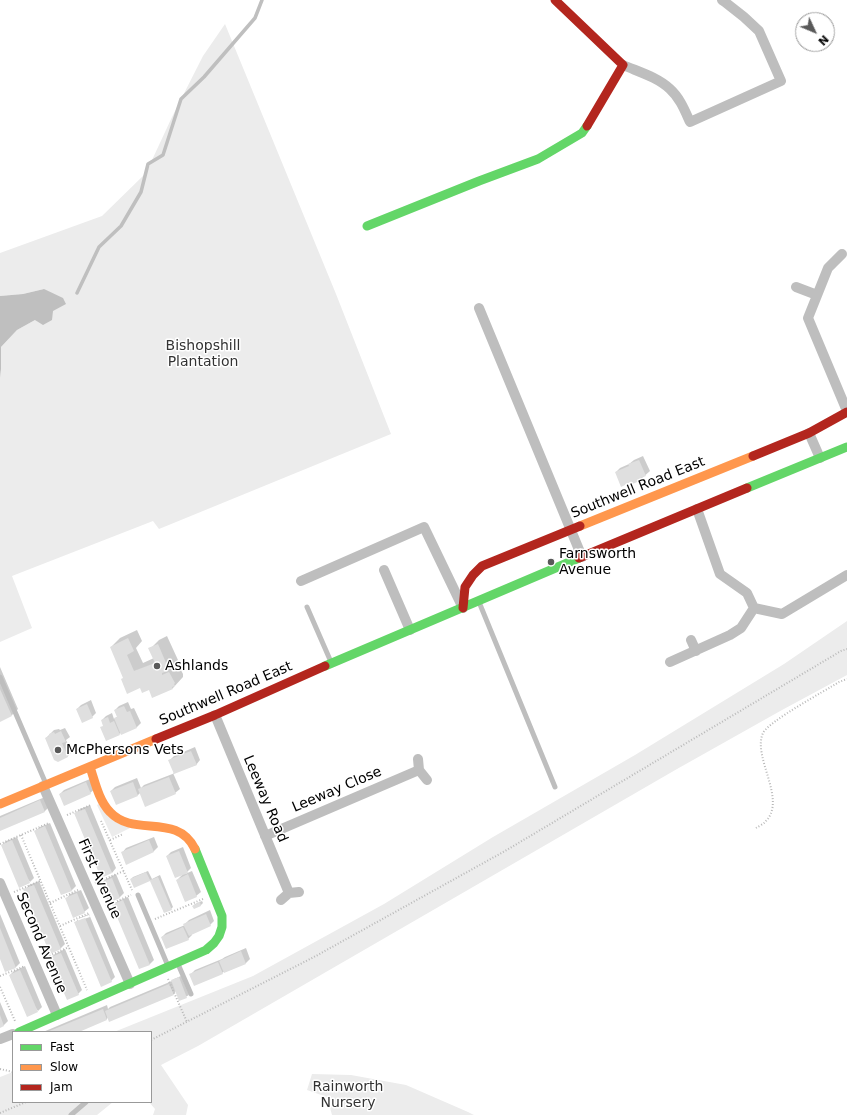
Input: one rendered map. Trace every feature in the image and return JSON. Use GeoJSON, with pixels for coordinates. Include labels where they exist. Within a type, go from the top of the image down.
{"type":"FeatureCollection","features":[{"type":"Feature","properties":{"kind":"street"},"geometry":{"type":"LineString","coordinates":[[555,0],[623,65],[656,79],[671,90],[683,106],[690,122],[781,81],[758,31],[744,17],[722,0]]}},
{"type":"Feature","properties":{"kind":"street"},"geometry":{"type":"LineString","coordinates":[[367,226],[538,159],[582,134],[623,65]]}},
{"type":"Feature","properties":{"kind":"street"},"geometry":{"type":"LineString","coordinates":[[845,253],[828,268],[808,318],[847,412]]}},
{"type":"Feature","properties":{"kind":"street"},"geometry":{"type":"LineString","coordinates":[[796,287],[817,295]]}},
{"type":"Feature","properties":{"kind":"street"},"geometry":{"type":"LineString","coordinates":[[479,308],[582,557]]}},
{"type":"Feature","properties":{"kind":"street","name":"Southwell Road East"},"geometry":{"type":"LineString","coordinates":[[463,608],[466,586],[473,575],[482,566],[809,433],[847,412]]}},
{"type":"Feature","properties":{"kind":"street"},"geometry":{"type":"LineString","coordinates":[[809,433],[820,458]]}},
{"type":"Feature","properties":{"kind":"street","name":"Southwell Road East"},"geometry":{"type":"LineString","coordinates":[[0,804],[215,715],[332,663],[582,557],[847,447]]}},
{"type":"Feature","properties":{"kind":"street"},"geometry":{"type":"LineString","coordinates":[[697,509],[720,574],[748,593],[754,608]]}},
{"type":"Feature","properties":{"kind":"street"},"geometry":{"type":"LineString","coordinates":[[300,581],[424,527],[463,608]]}},
{"type":"Feature","properties":{"kind":"street"},"geometry":{"type":"LineString","coordinates":[[384,570],[410,630]]}},
{"type":"Feature","properties":{"kind":"street"},"geometry":{"type":"LineString","coordinates":[[754,608],[782,614],[847,575]]}},
{"type":"Feature","properties":{"kind":"street"},"geometry":{"type":"LineString","coordinates":[[670,662],[730,635],[741,628],[754,608]]}},
{"type":"Feature","properties":{"kind":"street"},"geometry":{"type":"LineString","coordinates":[[691,640],[696,650]]}},
{"type":"Feature","properties":{"kind":"street","name":"Leeway Road"},"geometry":{"type":"LineString","coordinates":[[215,715],[290,895]]}},
{"type":"Feature","properties":{"kind":"street"},"geometry":{"type":"LineString","coordinates":[[418,759],[419,770],[427,780]]}},
{"type":"Feature","properties":{"kind":"street"},"geometry":{"type":"LineString","coordinates":[[21,1031],[206,950],[219,938],[223,922],[222,916],[194,847],[189,839],[183,833],[175,830],[129,824],[119,819],[110,812],[103,800],[90,767]]}},
{"type":"Feature","properties":{"kind":"street","name":"Leeway Close"},"geometry":{"type":"LineString","coordinates":[[265,836],[419,770]]}},
{"type":"Feature","properties":{"kind":"street","name":"First Avenue"},"geometry":{"type":"LineString","coordinates":[[45,785],[130,984]]}},
{"type":"Feature","properties":{"kind":"street","name":"Second Avenue"},"geometry":{"type":"LineString","coordinates":[[0,882],[57,1015]]}},
{"type":"Feature","properties":{"kind":"street"},"geometry":{"type":"LineString","coordinates":[[0,1039],[12,1034]]}},
{"type":"Feature","properties":{"kind":"lane"},"geometry":{"type":"LineString","coordinates":[[478,601],[555,787]]}},
{"type":"Feature","properties":{"kind":"lane"},"geometry":{"type":"LineString","coordinates":[[307,607],[332,663]]}},
{"type":"Feature","properties":{"kind":"lane"},"geometry":{"type":"LineString","coordinates":[[0,677],[45,785]]}},
{"type":"Feature","properties":{"kind":"lane"},"geometry":{"type":"LineString","coordinates":[[138,895],[166,968]]}},
{"type":"Feature","properties":{"kind":"lane"},"geometry":{"type":"LineString","coordinates":[[178,963],[191,994]]}},
{"type":"Feature","properties":{"kind":"lane"},"geometry":{"type":"LineString","coordinates":[[72,1115],[85,1103]]}},
{"type":"Feature","properties":{"kind":"path"},"geometry":{"type":"LineString","coordinates":[[152,1040],[314,957],[498,854],[834,655],[847,649]]}},
{"type":"Feature","properties":{"kind":"path"},"geometry":{"type":"LineString","coordinates":[[756,828],[766,822],[772,811],[773,796],[761,745],[763,733],[772,724],[794,709],[839,682],[847,679]]}},
{"type":"Feature","properties":{"kind":"path"},"geometry":{"type":"LineString","coordinates":[[99,816],[134,894],[138,895]]}},
{"type":"Feature","properties":{"kind":"path"},"geometry":{"type":"LineString","coordinates":[[22,835],[40,881],[92,1000]]}},
{"type":"Feature","properties":{"kind":"path"},"geometry":{"type":"LineString","coordinates":[[6,896],[40,881]]}},
{"type":"Feature","properties":{"kind":"path"},"geometry":{"type":"LineString","coordinates":[[149,921],[213,895]]}},
{"type":"Feature","properties":{"kind":"path"},"geometry":{"type":"LineString","coordinates":[[166,968],[187,1022]]}},
{"type":"Feature","properties":{"kind":"path"},"geometry":{"type":"LineString","coordinates":[[0,987],[19,1031]]}},
{"type":"Feature","properties":{"kind":"path"},"geometry":{"type":"LineString","coordinates":[[0,1069],[12,1072]]}},
{"type":"Feature","properties":{"kind":"path"},"geometry":{"type":"LineString","coordinates":[[0,1113],[24,1103]]}},
{"type":"Feature","properties":{"kind":"green space","name":"Bishopshill Plantation"},"geometry":{"type":"Polygon","coordinates":[[[225,24],[336,294],[391,434],[159,529],[153,521],[12,576],[32,628],[0,642],[1,347],[17,330],[35,320],[44,289],[23,294],[0,296],[0,253],[102,216],[146,173],[203,56],[225,24]]]}},
{"type":"Feature","properties":{"kind":"green space"},"geometry":{"type":"Polygon","coordinates":[[[847,621],[847,675],[677,769],[198,1046],[161,1065],[188,1105],[186,1115],[153,1115],[155,1109],[150,1103],[152,1103],[152,1031],[116,1031],[253,976],[384,904],[493,837],[635,755],[784,664],[847,621]]]}},
{"type":"Feature","properties":{"kind":"green space"},"geometry":{"type":"Polygon","coordinates":[[[100,803],[130,828],[112,837],[97,805],[100,803]]]}},
{"type":"Feature","properties":{"kind":"green space"},"geometry":{"type":"Polygon","coordinates":[[[12,1072],[12,1103],[112,1103],[97,1115],[0,1115],[0,1077],[12,1072]]]}},
{"type":"Feature","properties":{"kind":"green space","name":"Rainworth Nursery"},"geometry":{"type":"Polygon","coordinates":[[[312,1074],[351,1075],[406,1085],[474,1115],[332,1115],[327,1097],[307,1090],[312,1074]]]}},
{"type":"Feature","properties":{"kind":"shaded area"},"geometry":{"type":"Polygon","coordinates":[[[44,289],[63,298],[66,304],[53,311],[52,320],[43,325],[35,320],[17,330],[1,347],[0,378],[0,296],[23,294],[44,289]]]}},
{"type":"Feature","properties":{"kind":"building"},"geometry":{"type":"Polygon","coordinates":[[[639,460],[646,476],[641,478],[642,480],[630,485],[629,483],[621,487],[615,472],[629,466],[628,464],[639,460]]]}},
{"type":"Feature","properties":{"kind":"building","name":"Ashlands"},"geometry":{"type":"Polygon","coordinates":[[[128,638],[134,651],[127,655],[134,671],[155,663],[148,648],[158,644],[169,670],[162,673],[162,675],[169,672],[175,683],[175,686],[172,687],[173,689],[152,698],[149,690],[142,693],[140,688],[127,694],[121,679],[123,678],[110,647],[128,638]]]}},
{"type":"Feature","properties":{"kind":"building"},"geometry":{"type":"Polygon","coordinates":[[[0,689],[12,716],[0,722],[0,689]]]}},
{"type":"Feature","properties":{"kind":"building"},"geometry":{"type":"Polygon","coordinates":[[[87,704],[93,718],[82,723],[76,709],[87,704]]]}},
{"type":"Feature","properties":{"kind":"building"},"geometry":{"type":"Polygon","coordinates":[[[124,706],[127,712],[130,711],[137,728],[121,735],[114,718],[117,717],[114,710],[124,706]]]}},
{"type":"Feature","properties":{"kind":"building"},"geometry":{"type":"Polygon","coordinates":[[[108,717],[110,723],[114,721],[120,735],[106,741],[100,727],[103,726],[101,720],[108,717]]]}},
{"type":"Feature","properties":{"kind":"building","name":"McPhersons Vets"},"geometry":{"type":"Polygon","coordinates":[[[61,731],[66,742],[62,743],[68,757],[58,762],[54,760],[45,738],[49,736],[49,734],[54,732],[55,734],[61,731]]]}},
{"type":"Feature","properties":{"kind":"building"},"geometry":{"type":"Polygon","coordinates":[[[191,751],[197,765],[174,774],[168,760],[191,751]]]}},
{"type":"Feature","properties":{"kind":"building"},"geometry":{"type":"Polygon","coordinates":[[[169,777],[176,794],[145,807],[138,789],[169,777]]]}},
{"type":"Feature","properties":{"kind":"building"},"geometry":{"type":"Polygon","coordinates":[[[86,782],[91,794],[64,806],[59,794],[86,782]]]}},
{"type":"Feature","properties":{"kind":"building"},"geometry":{"type":"Polygon","coordinates":[[[133,782],[138,796],[116,805],[110,791],[133,782]]]}},
{"type":"Feature","properties":{"kind":"building"},"geometry":{"type":"Polygon","coordinates":[[[40,800],[45,812],[0,831],[0,818],[40,800]]]}},
{"type":"Feature","properties":{"kind":"building"},"geometry":{"type":"Polygon","coordinates":[[[85,809],[112,873],[101,878],[74,813],[85,809]]]}},
{"type":"Feature","properties":{"kind":"building"},"geometry":{"type":"Polygon","coordinates":[[[45,826],[72,891],[61,895],[34,831],[45,826]]]}},
{"type":"Feature","properties":{"kind":"building"},"geometry":{"type":"Polygon","coordinates":[[[12,840],[30,883],[19,888],[1,845],[12,840]]]}},
{"type":"Feature","properties":{"kind":"building"},"geometry":{"type":"Polygon","coordinates":[[[149,840],[154,852],[126,865],[121,852],[149,840]]]}},
{"type":"Feature","properties":{"kind":"building"},"geometry":{"type":"Polygon","coordinates":[[[179,851],[188,873],[175,878],[166,856],[179,851]]]}},
{"type":"Feature","properties":{"kind":"building"},"geometry":{"type":"Polygon","coordinates":[[[146,872],[150,880],[158,877],[172,910],[164,913],[150,881],[134,888],[130,879],[146,872]]]}},
{"type":"Feature","properties":{"kind":"building"},"geometry":{"type":"Polygon","coordinates":[[[188,874],[197,897],[185,902],[176,880],[188,874]]]}},
{"type":"Feature","properties":{"kind":"building"},"geometry":{"type":"Polygon","coordinates":[[[112,878],[120,898],[109,903],[100,883],[112,878]]]}},
{"type":"Feature","properties":{"kind":"building"},"geometry":{"type":"Polygon","coordinates":[[[34,885],[61,949],[50,954],[23,889],[34,885]]]}},
{"type":"Feature","properties":{"kind":"building"},"geometry":{"type":"Polygon","coordinates":[[[77,893],[85,913],[73,918],[65,898],[77,893]]]}},
{"type":"Feature","properties":{"kind":"building"},"geometry":{"type":"Polygon","coordinates":[[[123,900],[150,965],[139,969],[112,905],[123,900]]]}},
{"type":"Feature","properties":{"kind":"building"},"geometry":{"type":"Polygon","coordinates":[[[200,902],[201,906],[194,909],[192,906],[200,902]]]}},
{"type":"Feature","properties":{"kind":"building"},"geometry":{"type":"Polygon","coordinates":[[[206,914],[211,926],[189,936],[183,924],[206,914]]]}},
{"type":"Feature","properties":{"kind":"building"},"geometry":{"type":"Polygon","coordinates":[[[85,918],[112,982],[101,987],[74,922],[85,918]]]}},
{"type":"Feature","properties":{"kind":"building"},"geometry":{"type":"Polygon","coordinates":[[[183,927],[189,940],[166,949],[161,937],[183,927]]]}},
{"type":"Feature","properties":{"kind":"building"},"geometry":{"type":"Polygon","coordinates":[[[0,928],[16,968],[5,972],[0,959],[0,928]]]}},
{"type":"Feature","properties":{"kind":"building"},"geometry":{"type":"Polygon","coordinates":[[[241,951],[246,964],[224,973],[219,961],[241,951]]]}},
{"type":"Feature","properties":{"kind":"building"},"geometry":{"type":"Polygon","coordinates":[[[61,953],[79,995],[67,1000],[49,958],[61,953]]]}},
{"type":"Feature","properties":{"kind":"building"},"geometry":{"type":"Polygon","coordinates":[[[218,962],[223,974],[194,986],[189,974],[218,962]]]}},
{"type":"Feature","properties":{"kind":"building"},"geometry":{"type":"Polygon","coordinates":[[[20,970],[38,1012],[27,1017],[9,975],[20,970]]]}},
{"type":"Feature","properties":{"kind":"building"},"geometry":{"type":"Polygon","coordinates":[[[179,977],[187,998],[179,1001],[171,980],[179,977]]]}},
{"type":"Feature","properties":{"kind":"building"},"geometry":{"type":"Polygon","coordinates":[[[169,984],[174,995],[109,1022],[105,1011],[169,984]]]}},
{"type":"Feature","properties":{"kind":"building"},"geometry":{"type":"Polygon","coordinates":[[[103,1009],[107,1020],[81,1031],[49,1031],[103,1009]]]}},
{"type":"Feature","properties":{"kind":"building"},"geometry":{"type":"Polygon","coordinates":[[[0,1015],[4,1026],[0,1028],[0,1015]]]}},
{"type":"Feature","properties":{"kind":"waterway"},"geometry":{"type":"LineString","coordinates":[[77,293],[99,247],[121,226],[141,192],[148,164],[163,155],[181,99],[204,77],[255,18],[262,0]]}},
{"type":"Feature","properties":{"kind":"traffic: fast"},"geometry":{"type":"LineString","coordinates":[[367,226],[538,159],[582,133],[587,126]]}},
{"type":"Feature","properties":{"kind":"traffic: fast"},"geometry":{"type":"LineString","coordinates":[[747,488],[847,447]]}},
{"type":"Feature","properties":{"kind":"traffic: fast"},"geometry":{"type":"LineString","coordinates":[[325,666],[579,558]]}},
{"type":"Feature","properties":{"kind":"traffic: fast"},"geometry":{"type":"LineString","coordinates":[[21,1031],[206,950],[214,943],[219,936],[222,927],[222,916],[195,849]]}},
{"type":"Feature","properties":{"kind":"traffic: slow"},"geometry":{"type":"LineString","coordinates":[[580,526],[753,456]]}},
{"type":"Feature","properties":{"kind":"traffic: slow"},"geometry":{"type":"LineString","coordinates":[[0,804],[156,739]]}},
{"type":"Feature","properties":{"kind":"traffic: slow"},"geometry":{"type":"LineString","coordinates":[[90,767],[100,797],[106,808],[120,820],[131,824],[167,828],[178,831],[187,838],[195,849]]}},
{"type":"Feature","properties":{"kind":"traffic: jam"},"geometry":{"type":"LineString","coordinates":[[555,0],[623,65],[587,126]]}},
{"type":"Feature","properties":{"kind":"traffic: jam"},"geometry":{"type":"LineString","coordinates":[[753,456],[809,433],[847,412]]}},
{"type":"Feature","properties":{"kind":"traffic: jam"},"geometry":{"type":"LineString","coordinates":[[579,558],[747,488]]}},
{"type":"Feature","properties":{"kind":"traffic: jam"},"geometry":{"type":"LineString","coordinates":[[463,608],[465,587],[473,575],[482,566],[580,526]]}},
{"type":"Feature","properties":{"kind":"traffic: jam"},"geometry":{"type":"LineString","coordinates":[[156,739],[215,715],[325,666]]}},
{"type":"Feature","properties":{"kind":"place","name":"Farnsworth Avenue"},"geometry":{"type":"Point","coordinates":[551,562]}},
{"type":"Feature","properties":{"kind":"place","name":"Ashlands"},"geometry":{"type":"Point","coordinates":[157,666]}},
{"type":"Feature","properties":{"kind":"place","name":"McPhersons Vets"},"geometry":{"type":"Point","coordinates":[58,750]}}]}
